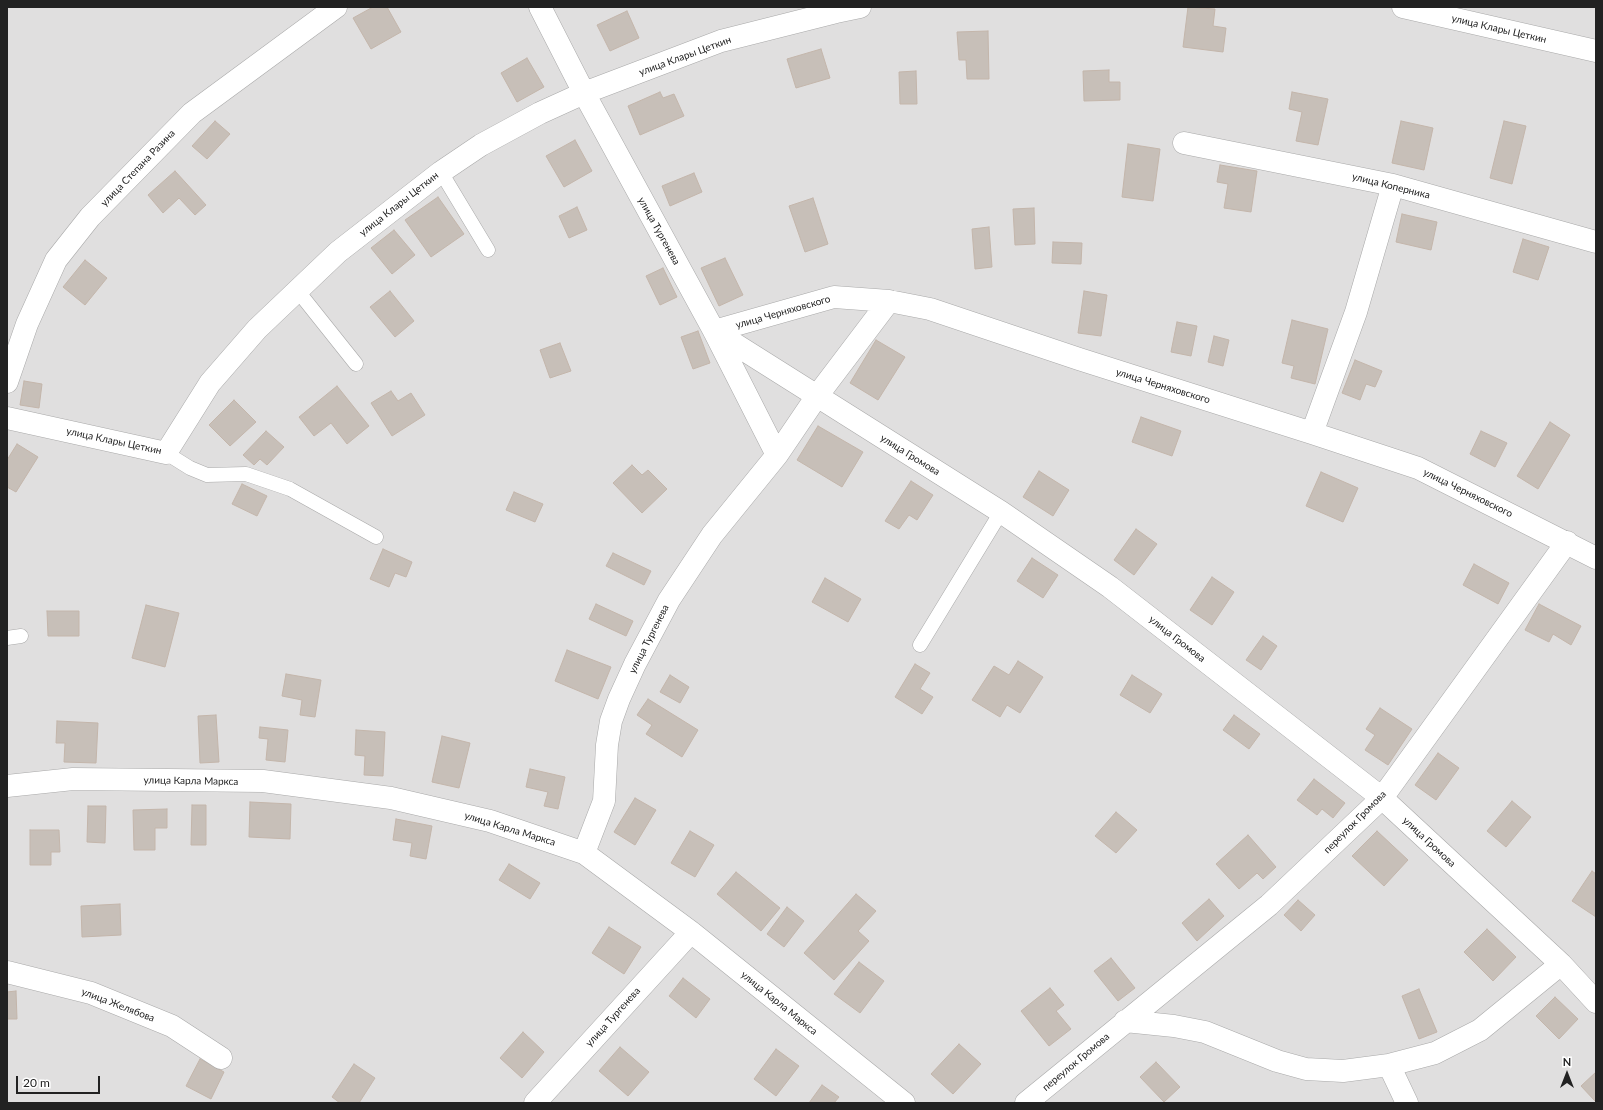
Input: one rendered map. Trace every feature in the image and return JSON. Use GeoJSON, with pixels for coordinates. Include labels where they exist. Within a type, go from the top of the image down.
{"type":"FeatureCollection","features":[{"type":"Feature","properties":{"kind":"street","name":"улица Степана Разина"},"geometry":{"type":"LineString","coordinates":[[7,382],[27,324],[56,260],[90,217],[192,113],[336,7]]}},
{"type":"Feature","properties":{"kind":"street","name":"улица Тургенева"},"geometry":{"type":"LineString","coordinates":[[540,7],[584,93],[714,331],[777,455]]}},
{"type":"Feature","properties":{"kind":"street","name":"улица Клары Цеткин"},"geometry":{"type":"LineString","coordinates":[[7,418],[166,453],[210,383],[257,329],[338,252],[440,172],[481,145],[540,113],[584,93],[721,41],[860,7]]}},
{"type":"Feature","properties":{"kind":"street","name":"улица Клары Цеткин"},"geometry":{"type":"LineString","coordinates":[[1403,7],[1596,51]]}},
{"type":"Feature","properties":{"kind":"street","name":"улица Коперника"},"geometry":{"type":"LineString","coordinates":[[1184,142],[1393,184],[1596,242]]}},
{"type":"Feature","properties":{"kind":"street"},"geometry":{"type":"LineString","coordinates":[[1312,432],[1356,312],[1393,184]]}},
{"type":"Feature","properties":{"kind":"street","name":"улица Черняховского"},"geometry":{"type":"LineString","coordinates":[[714,331],[834,297],[888,301],[930,308],[1079,359],[1312,432],[1418,468],[1596,558]]}},
{"type":"Feature","properties":{"kind":"street","name":"улица Тургенева"},"geometry":{"type":"LineString","coordinates":[[584,852],[604,801],[607,745],[611,721],[635,664],[669,600],[712,535],[777,455],[817,396],[888,301]]}},
{"type":"Feature","properties":{"kind":"street","name":"улица Громова"},"geometry":{"type":"LineString","coordinates":[[714,331],[1001,512],[1110,587],[1382,798],[1561,964],[1596,1002]]}},
{"type":"Feature","properties":{"kind":"street","name":"переулок Громова"},"geometry":{"type":"LineString","coordinates":[[1026,1103],[1269,905],[1382,798],[1567,542]]}},
{"type":"Feature","properties":{"kind":"street","name":"улица Карла Маркса"},"geometry":{"type":"LineString","coordinates":[[7,786],[73,779],[263,781],[391,798],[490,821],[584,852],[691,932],[904,1103]]}},
{"type":"Feature","properties":{"kind":"street","name":"улица Тургенева"},"geometry":{"type":"LineString","coordinates":[[535,1103],[691,932]]}},
{"type":"Feature","properties":{"kind":"street"},"geometry":{"type":"LineString","coordinates":[[1126,1021],[1174,1026],[1204,1032],[1277,1061],[1306,1069],[1343,1071],[1389,1065],[1435,1053],[1480,1030],[1561,964]]}},
{"type":"Feature","properties":{"kind":"street","name":"улица Желябова"},"geometry":{"type":"LineString","coordinates":[[7,972],[91,993],[172,1026],[221,1058]]}},
{"type":"Feature","properties":{"kind":"street"},"geometry":{"type":"LineString","coordinates":[[1389,1065],[1407,1103]]}},
{"type":"Feature","properties":{"kind":"lane"},"geometry":{"type":"LineString","coordinates":[[440,172],[488,250]]}},
{"type":"Feature","properties":{"kind":"lane"},"geometry":{"type":"LineString","coordinates":[[297,290],[356,364]]}},
{"type":"Feature","properties":{"kind":"lane"},"geometry":{"type":"LineString","coordinates":[[166,453],[190,468],[207,475],[246,474],[290,489],[376,537]]}},
{"type":"Feature","properties":{"kind":"lane"},"geometry":{"type":"LineString","coordinates":[[920,645],[1001,512]]}},
{"type":"Feature","properties":{"kind":"lane"},"geometry":{"type":"LineString","coordinates":[[7,638],[21,636]]}},
{"type":"Feature","properties":{"kind":"shaded area"},"geometry":{"type":"Polygon","coordinates":[[[7,7],[1596,7],[1596,1103],[7,1103],[7,7]]]}},
{"type":"Feature","properties":{"kind":"building"},"geometry":{"type":"Polygon","coordinates":[[[373,7],[387,7],[401,32],[371,49],[353,18],[373,7]]]}},
{"type":"Feature","properties":{"kind":"building"},"geometry":{"type":"Polygon","coordinates":[[[1188,7],[1215,9],[1213,26],[1226,28],[1223,52],[1183,47],[1188,7]]]}},
{"type":"Feature","properties":{"kind":"building"},"geometry":{"type":"Polygon","coordinates":[[[627,11],[639,38],[610,51],[597,25],[627,11]]]}},
{"type":"Feature","properties":{"kind":"building"},"geometry":{"type":"Polygon","coordinates":[[[988,31],[989,79],[967,79],[966,60],[959,60],[957,32],[988,31]]]}},
{"type":"Feature","properties":{"kind":"building"},"geometry":{"type":"Polygon","coordinates":[[[821,49],[830,78],[796,88],[787,59],[821,49]]]}},
{"type":"Feature","properties":{"kind":"building"},"geometry":{"type":"Polygon","coordinates":[[[527,58],[544,87],[517,102],[501,73],[527,58]]]}},
{"type":"Feature","properties":{"kind":"building"},"geometry":{"type":"Polygon","coordinates":[[[1109,70],[1109,82],[1120,82],[1120,100],[1084,101],[1083,71],[1109,70]]]}},
{"type":"Feature","properties":{"kind":"building"},"geometry":{"type":"Polygon","coordinates":[[[916,71],[917,104],[900,104],[899,72],[916,71]]]}},
{"type":"Feature","properties":{"kind":"building"},"geometry":{"type":"Polygon","coordinates":[[[660,92],[663,98],[674,94],[684,116],[640,135],[628,106],[660,92]]]}},
{"type":"Feature","properties":{"kind":"building"},"geometry":{"type":"Polygon","coordinates":[[[1292,92],[1328,99],[1318,145],[1296,141],[1302,112],[1289,109],[1292,92]]]}},
{"type":"Feature","properties":{"kind":"building"},"geometry":{"type":"Polygon","coordinates":[[[215,121],[230,134],[207,159],[192,146],[215,121]]]}},
{"type":"Feature","properties":{"kind":"building"},"geometry":{"type":"Polygon","coordinates":[[[1401,121],[1433,128],[1424,170],[1392,163],[1401,121]]]}},
{"type":"Feature","properties":{"kind":"building"},"geometry":{"type":"Polygon","coordinates":[[[1504,121],[1526,126],[1512,184],[1490,178],[1504,121]]]}},
{"type":"Feature","properties":{"kind":"building"},"geometry":{"type":"Polygon","coordinates":[[[575,140],[592,171],[564,187],[546,156],[575,140]]]}},
{"type":"Feature","properties":{"kind":"building"},"geometry":{"type":"Polygon","coordinates":[[[1128,144],[1160,149],[1153,201],[1122,197],[1128,144]]]}},
{"type":"Feature","properties":{"kind":"building"},"geometry":{"type":"Polygon","coordinates":[[[1220,165],[1257,171],[1251,212],[1224,208],[1228,184],[1217,182],[1220,165]]]}},
{"type":"Feature","properties":{"kind":"building"},"geometry":{"type":"Polygon","coordinates":[[[175,171],[206,205],[195,215],[179,198],[163,213],[148,195],[175,171]]]}},
{"type":"Feature","properties":{"kind":"building"},"geometry":{"type":"Polygon","coordinates":[[[694,173],[702,192],[670,206],[662,186],[694,173]]]}},
{"type":"Feature","properties":{"kind":"building"},"geometry":{"type":"Polygon","coordinates":[[[438,197],[464,234],[431,257],[405,220],[438,197]]]}},
{"type":"Feature","properties":{"kind":"building"},"geometry":{"type":"Polygon","coordinates":[[[813,198],[828,244],[805,252],[789,206],[813,198]]]}},
{"type":"Feature","properties":{"kind":"building"},"geometry":{"type":"Polygon","coordinates":[[[577,207],[587,230],[569,238],[559,216],[577,207]]]}},
{"type":"Feature","properties":{"kind":"building"},"geometry":{"type":"Polygon","coordinates":[[[1034,208],[1035,244],[1015,245],[1013,209],[1034,208]]]}},
{"type":"Feature","properties":{"kind":"building"},"geometry":{"type":"Polygon","coordinates":[[[1402,214],[1437,222],[1431,250],[1396,242],[1402,214]]]}},
{"type":"Feature","properties":{"kind":"building"},"geometry":{"type":"Polygon","coordinates":[[[989,227],[992,267],[975,269],[972,229],[989,227]]]}},
{"type":"Feature","properties":{"kind":"building"},"geometry":{"type":"Polygon","coordinates":[[[394,230],[415,255],[392,274],[371,248],[394,230]]]}},
{"type":"Feature","properties":{"kind":"building"},"geometry":{"type":"Polygon","coordinates":[[[1523,239],[1549,247],[1538,280],[1513,272],[1523,239]]]}},
{"type":"Feature","properties":{"kind":"building"},"geometry":{"type":"Polygon","coordinates":[[[1053,242],[1082,243],[1081,264],[1052,263],[1053,242]]]}},
{"type":"Feature","properties":{"kind":"building"},"geometry":{"type":"Polygon","coordinates":[[[725,258],[743,295],[719,306],[701,268],[725,258]]]}},
{"type":"Feature","properties":{"kind":"building"},"geometry":{"type":"Polygon","coordinates":[[[85,260],[107,278],[85,305],[63,287],[85,260]]]}},
{"type":"Feature","properties":{"kind":"building"},"geometry":{"type":"Polygon","coordinates":[[[663,268],[677,297],[660,305],[646,276],[663,268]]]}},
{"type":"Feature","properties":{"kind":"building"},"geometry":{"type":"Polygon","coordinates":[[[390,291],[414,321],[395,337],[370,307],[390,291]]]}},
{"type":"Feature","properties":{"kind":"building"},"geometry":{"type":"Polygon","coordinates":[[[1084,291],[1107,295],[1101,336],[1078,333],[1084,291]]]}},
{"type":"Feature","properties":{"kind":"building"},"geometry":{"type":"Polygon","coordinates":[[[1292,320],[1328,329],[1315,384],[1291,378],[1294,366],[1282,363],[1292,320]]]}},
{"type":"Feature","properties":{"kind":"building"},"geometry":{"type":"Polygon","coordinates":[[[1177,322],[1197,326],[1191,356],[1171,352],[1177,322]]]}},
{"type":"Feature","properties":{"kind":"building"},"geometry":{"type":"Polygon","coordinates":[[[698,331],[710,363],[693,369],[681,337],[698,331]]]}},
{"type":"Feature","properties":{"kind":"building"},"geometry":{"type":"Polygon","coordinates":[[[1214,336],[1229,340],[1223,366],[1208,362],[1214,336]]]}},
{"type":"Feature","properties":{"kind":"building"},"geometry":{"type":"Polygon","coordinates":[[[876,340],[905,357],[878,400],[850,383],[876,340]]]}},
{"type":"Feature","properties":{"kind":"building"},"geometry":{"type":"Polygon","coordinates":[[[560,343],[571,371],[550,378],[540,350],[560,343]]]}},
{"type":"Feature","properties":{"kind":"building"},"geometry":{"type":"Polygon","coordinates":[[[1355,360],[1382,371],[1375,387],[1366,384],[1360,400],[1342,393],[1355,360]]]}},
{"type":"Feature","properties":{"kind":"building"},"geometry":{"type":"Polygon","coordinates":[[[24,381],[42,384],[39,408],[20,405],[24,381]]]}},
{"type":"Feature","properties":{"kind":"building"},"geometry":{"type":"Polygon","coordinates":[[[337,386],[369,426],[347,444],[331,423],[314,436],[299,417],[337,386]]]}},
{"type":"Feature","properties":{"kind":"building"},"geometry":{"type":"Polygon","coordinates":[[[391,391],[398,401],[411,393],[425,415],[392,436],[371,403],[391,391]]]}},
{"type":"Feature","properties":{"kind":"building"},"geometry":{"type":"Polygon","coordinates":[[[234,400],[256,422],[230,446],[209,425],[234,400]]]}},
{"type":"Feature","properties":{"kind":"building"},"geometry":{"type":"Polygon","coordinates":[[[1141,417],[1181,431],[1172,456],[1132,442],[1141,417]]]}},
{"type":"Feature","properties":{"kind":"building"},"geometry":{"type":"Polygon","coordinates":[[[1550,422],[1570,435],[1538,489],[1517,476],[1550,422]]]}},
{"type":"Feature","properties":{"kind":"building"},"geometry":{"type":"Polygon","coordinates":[[[818,426],[863,452],[842,487],[797,460],[818,426]]]}},
{"type":"Feature","properties":{"kind":"building"},"geometry":{"type":"Polygon","coordinates":[[[266,431],[284,447],[267,465],[260,459],[254,465],[243,455],[266,431]]]}},
{"type":"Feature","properties":{"kind":"building"},"geometry":{"type":"Polygon","coordinates":[[[1481,431],[1507,443],[1495,467],[1470,454],[1481,431]]]}},
{"type":"Feature","properties":{"kind":"building"},"geometry":{"type":"Polygon","coordinates":[[[17,444],[38,457],[16,492],[7,487],[7,460],[17,444]]]}},
{"type":"Feature","properties":{"kind":"building"},"geometry":{"type":"Polygon","coordinates":[[[632,465],[642,475],[648,470],[667,489],[642,513],[613,483],[632,465]]]}},
{"type":"Feature","properties":{"kind":"building"},"geometry":{"type":"Polygon","coordinates":[[[1039,471],[1069,490],[1053,516],[1023,497],[1039,471]]]}},
{"type":"Feature","properties":{"kind":"building"},"geometry":{"type":"Polygon","coordinates":[[[1321,472],[1358,488],[1343,522],[1306,506],[1321,472]]]}},
{"type":"Feature","properties":{"kind":"building"},"geometry":{"type":"Polygon","coordinates":[[[911,481],[933,495],[917,520],[909,515],[899,529],[885,521],[911,481]]]}},
{"type":"Feature","properties":{"kind":"building"},"geometry":{"type":"Polygon","coordinates":[[[242,484],[267,496],[257,516],[232,504],[242,484]]]}},
{"type":"Feature","properties":{"kind":"building"},"geometry":{"type":"Polygon","coordinates":[[[514,492],[543,504],[535,522],[506,510],[514,492]]]}},
{"type":"Feature","properties":{"kind":"building"},"geometry":{"type":"Polygon","coordinates":[[[1136,529],[1157,544],[1134,575],[1114,560],[1136,529]]]}},
{"type":"Feature","properties":{"kind":"building"},"geometry":{"type":"Polygon","coordinates":[[[383,549],[412,562],[406,577],[395,573],[389,587],[370,579],[383,549]]]}},
{"type":"Feature","properties":{"kind":"building"},"geometry":{"type":"Polygon","coordinates":[[[613,553],[651,571],[644,585],[606,566],[613,553]]]}},
{"type":"Feature","properties":{"kind":"building"},"geometry":{"type":"Polygon","coordinates":[[[1032,558],[1058,575],[1043,598],[1017,581],[1032,558]]]}},
{"type":"Feature","properties":{"kind":"building"},"geometry":{"type":"Polygon","coordinates":[[[1474,564],[1509,583],[1498,604],[1463,585],[1474,564]]]}},
{"type":"Feature","properties":{"kind":"building"},"geometry":{"type":"Polygon","coordinates":[[[1212,577],[1234,592],[1212,625],[1190,610],[1212,577]]]}},
{"type":"Feature","properties":{"kind":"building"},"geometry":{"type":"Polygon","coordinates":[[[825,578],[861,599],[848,622],[812,602],[825,578]]]}},
{"type":"Feature","properties":{"kind":"building"},"geometry":{"type":"Polygon","coordinates":[[[596,604],[633,621],[626,636],[589,619],[596,604]]]}},
{"type":"Feature","properties":{"kind":"building"},"geometry":{"type":"Polygon","coordinates":[[[1539,604],[1581,626],[1571,645],[1553,634],[1549,642],[1525,630],[1539,604]]]}},
{"type":"Feature","properties":{"kind":"building"},"geometry":{"type":"Polygon","coordinates":[[[146,605],[179,613],[165,667],[132,658],[146,605]]]}},
{"type":"Feature","properties":{"kind":"building"},"geometry":{"type":"Polygon","coordinates":[[[47,611],[79,611],[79,636],[48,636],[47,611]]]}},
{"type":"Feature","properties":{"kind":"building"},"geometry":{"type":"Polygon","coordinates":[[[1263,636],[1277,646],[1261,670],[1246,660],[1263,636]]]}},
{"type":"Feature","properties":{"kind":"building"},"geometry":{"type":"Polygon","coordinates":[[[567,650],[611,667],[598,699],[555,681],[567,650]]]}},
{"type":"Feature","properties":{"kind":"building"},"geometry":{"type":"Polygon","coordinates":[[[1018,661],[1043,677],[1020,713],[1007,705],[1000,717],[972,700],[994,666],[1009,675],[1018,661]]]}},
{"type":"Feature","properties":{"kind":"building"},"geometry":{"type":"Polygon","coordinates":[[[915,664],[930,673],[920,689],[933,697],[922,714],[895,697],[915,664]]]}},
{"type":"Feature","properties":{"kind":"building"},"geometry":{"type":"Polygon","coordinates":[[[286,674],[321,680],[315,717],[300,715],[302,700],[282,696],[286,674]]]}},
{"type":"Feature","properties":{"kind":"building"},"geometry":{"type":"Polygon","coordinates":[[[670,675],[689,687],[680,703],[660,692],[670,675]]]}},
{"type":"Feature","properties":{"kind":"building"},"geometry":{"type":"Polygon","coordinates":[[[1132,675],[1162,694],[1150,713],[1120,695],[1132,675]]]}},
{"type":"Feature","properties":{"kind":"building"},"geometry":{"type":"Polygon","coordinates":[[[648,699],[698,730],[682,757],[646,734],[652,725],[637,715],[648,699]]]}},
{"type":"Feature","properties":{"kind":"building"},"geometry":{"type":"Polygon","coordinates":[[[1380,708],[1412,729],[1388,765],[1365,750],[1375,735],[1366,729],[1380,708]]]}},
{"type":"Feature","properties":{"kind":"building"},"geometry":{"type":"Polygon","coordinates":[[[216,715],[219,762],[200,763],[198,716],[216,715]]]}},
{"type":"Feature","properties":{"kind":"building"},"geometry":{"type":"Polygon","coordinates":[[[1234,715],[1260,734],[1249,749],[1223,730],[1234,715]]]}},
{"type":"Feature","properties":{"kind":"building"},"geometry":{"type":"Polygon","coordinates":[[[57,721],[98,723],[96,763],[64,762],[65,743],[56,743],[57,721]]]}},
{"type":"Feature","properties":{"kind":"building"},"geometry":{"type":"Polygon","coordinates":[[[260,727],[288,730],[285,762],[266,760],[268,739],[259,738],[260,727]]]}},
{"type":"Feature","properties":{"kind":"building"},"geometry":{"type":"Polygon","coordinates":[[[356,730],[385,732],[383,776],[364,775],[365,756],[355,755],[356,730]]]}},
{"type":"Feature","properties":{"kind":"building"},"geometry":{"type":"Polygon","coordinates":[[[442,736],[470,743],[459,788],[432,782],[442,736]]]}},
{"type":"Feature","properties":{"kind":"building"},"geometry":{"type":"Polygon","coordinates":[[[1438,753],[1459,768],[1436,800],[1415,785],[1438,753]]]}},
{"type":"Feature","properties":{"kind":"building"},"geometry":{"type":"Polygon","coordinates":[[[530,769],[565,777],[558,809],[544,806],[548,792],[526,787],[530,769]]]}},
{"type":"Feature","properties":{"kind":"building"},"geometry":{"type":"Polygon","coordinates":[[[1314,779],[1345,803],[1333,818],[1322,809],[1317,815],[1297,800],[1314,779]]]}},
{"type":"Feature","properties":{"kind":"building"},"geometry":{"type":"Polygon","coordinates":[[[635,798],[656,810],[635,845],[614,832],[635,798]]]}},
{"type":"Feature","properties":{"kind":"building"},"geometry":{"type":"Polygon","coordinates":[[[1512,801],[1531,817],[1506,847],[1487,831],[1512,801]]]}},
{"type":"Feature","properties":{"kind":"building"},"geometry":{"type":"Polygon","coordinates":[[[250,802],[291,804],[290,839],[249,837],[250,802]]]}},
{"type":"Feature","properties":{"kind":"building"},"geometry":{"type":"Polygon","coordinates":[[[192,805],[206,805],[206,845],[191,845],[192,805]]]}},
{"type":"Feature","properties":{"kind":"building"},"geometry":{"type":"Polygon","coordinates":[[[88,806],[106,806],[105,843],[87,842],[88,806]]]}},
{"type":"Feature","properties":{"kind":"building"},"geometry":{"type":"Polygon","coordinates":[[[167,809],[167,828],[155,828],[155,850],[134,850],[133,810],[167,809]]]}},
{"type":"Feature","properties":{"kind":"building"},"geometry":{"type":"Polygon","coordinates":[[[1116,812],[1137,830],[1116,853],[1095,836],[1116,812]]]}},
{"type":"Feature","properties":{"kind":"building"},"geometry":{"type":"Polygon","coordinates":[[[396,819],[432,826],[426,859],[410,856],[412,843],[393,840],[396,819]]]}},
{"type":"Feature","properties":{"kind":"building"},"geometry":{"type":"Polygon","coordinates":[[[30,830],[59,830],[60,852],[51,852],[51,865],[30,865],[30,830]]]}},
{"type":"Feature","properties":{"kind":"building"},"geometry":{"type":"Polygon","coordinates":[[[690,831],[714,845],[695,877],[671,863],[690,831]]]}},
{"type":"Feature","properties":{"kind":"building"},"geometry":{"type":"Polygon","coordinates":[[[1377,831],[1408,860],[1384,886],[1352,856],[1377,831]]]}},
{"type":"Feature","properties":{"kind":"building"},"geometry":{"type":"Polygon","coordinates":[[[1248,835],[1276,867],[1263,879],[1257,873],[1239,889],[1216,864],[1248,835]]]}},
{"type":"Feature","properties":{"kind":"building"},"geometry":{"type":"Polygon","coordinates":[[[509,864],[540,883],[530,899],[499,880],[509,864]]]}},
{"type":"Feature","properties":{"kind":"building"},"geometry":{"type":"Polygon","coordinates":[[[1592,871],[1596,874],[1596,917],[1572,901],[1592,871]]]}},
{"type":"Feature","properties":{"kind":"building"},"geometry":{"type":"Polygon","coordinates":[[[736,872],[780,908],[761,931],[717,894],[736,872]]]}},
{"type":"Feature","properties":{"kind":"building"},"geometry":{"type":"Polygon","coordinates":[[[856,894],[876,911],[858,931],[869,941],[834,980],[804,953],[856,894]]]}},
{"type":"Feature","properties":{"kind":"building"},"geometry":{"type":"Polygon","coordinates":[[[1209,899],[1224,916],[1197,941],[1182,923],[1209,899]]]}},
{"type":"Feature","properties":{"kind":"building"},"geometry":{"type":"Polygon","coordinates":[[[1298,900],[1315,915],[1301,931],[1284,915],[1298,900]]]}},
{"type":"Feature","properties":{"kind":"building"},"geometry":{"type":"Polygon","coordinates":[[[120,904],[121,935],[82,937],[81,906],[120,904]]]}},
{"type":"Feature","properties":{"kind":"building"},"geometry":{"type":"Polygon","coordinates":[[[787,907],[804,921],[784,947],[767,934],[787,907]]]}},
{"type":"Feature","properties":{"kind":"building"},"geometry":{"type":"Polygon","coordinates":[[[609,927],[641,947],[624,974],[592,953],[609,927]]]}},
{"type":"Feature","properties":{"kind":"building"},"geometry":{"type":"Polygon","coordinates":[[[1487,929],[1516,957],[1493,981],[1464,952],[1487,929]]]}},
{"type":"Feature","properties":{"kind":"building"},"geometry":{"type":"Polygon","coordinates":[[[1111,958],[1135,988],[1118,1001],[1094,971],[1111,958]]]}},
{"type":"Feature","properties":{"kind":"building"},"geometry":{"type":"Polygon","coordinates":[[[859,962],[884,981],[860,1013],[834,994],[859,962]]]}},
{"type":"Feature","properties":{"kind":"building"},"geometry":{"type":"Polygon","coordinates":[[[683,978],[710,999],[696,1018],[669,996],[683,978]]]}},
{"type":"Feature","properties":{"kind":"building"},"geometry":{"type":"Polygon","coordinates":[[[1050,988],[1064,1005],[1056,1011],[1071,1029],[1049,1046],[1021,1011],[1050,988]]]}},
{"type":"Feature","properties":{"kind":"building"},"geometry":{"type":"Polygon","coordinates":[[[1419,989],[1437,1032],[1419,1039],[1402,996],[1419,989]]]}},
{"type":"Feature","properties":{"kind":"building"},"geometry":{"type":"Polygon","coordinates":[[[16,991],[17,1019],[7,1019],[7,992],[16,991]]]}},
{"type":"Feature","properties":{"kind":"building"},"geometry":{"type":"Polygon","coordinates":[[[1555,997],[1578,1019],[1559,1039],[1536,1016],[1555,997]]]}},
{"type":"Feature","properties":{"kind":"building"},"geometry":{"type":"Polygon","coordinates":[[[523,1032],[544,1052],[522,1078],[500,1058],[523,1032]]]}},
{"type":"Feature","properties":{"kind":"building"},"geometry":{"type":"Polygon","coordinates":[[[959,1044],[981,1064],[953,1094],[931,1074],[959,1044]]]}},
{"type":"Feature","properties":{"kind":"building"},"geometry":{"type":"Polygon","coordinates":[[[620,1047],[649,1072],[628,1096],[599,1071],[620,1047]]]}},
{"type":"Feature","properties":{"kind":"building"},"geometry":{"type":"Polygon","coordinates":[[[776,1049],[799,1066],[776,1096],[754,1079],[776,1049]]]}},
{"type":"Feature","properties":{"kind":"building"},"geometry":{"type":"Polygon","coordinates":[[[200,1059],[224,1072],[211,1099],[186,1086],[200,1059]]]}},
{"type":"Feature","properties":{"kind":"building"},"geometry":{"type":"Polygon","coordinates":[[[1156,1062],[1180,1087],[1164,1102],[1140,1077],[1156,1062]]]}},
{"type":"Feature","properties":{"kind":"building"},"geometry":{"type":"Polygon","coordinates":[[[354,1064],[375,1078],[359,1103],[340,1103],[332,1097],[354,1064]]]}},
{"type":"Feature","properties":{"kind":"building"},"geometry":{"type":"Polygon","coordinates":[[[1596,1072],[1596,1099],[1595,1101],[1581,1086],[1596,1072]]]}},
{"type":"Feature","properties":{"kind":"building"},"geometry":{"type":"Polygon","coordinates":[[[822,1085],[839,1097],[834,1103],[809,1103],[822,1085]]]}}]}
